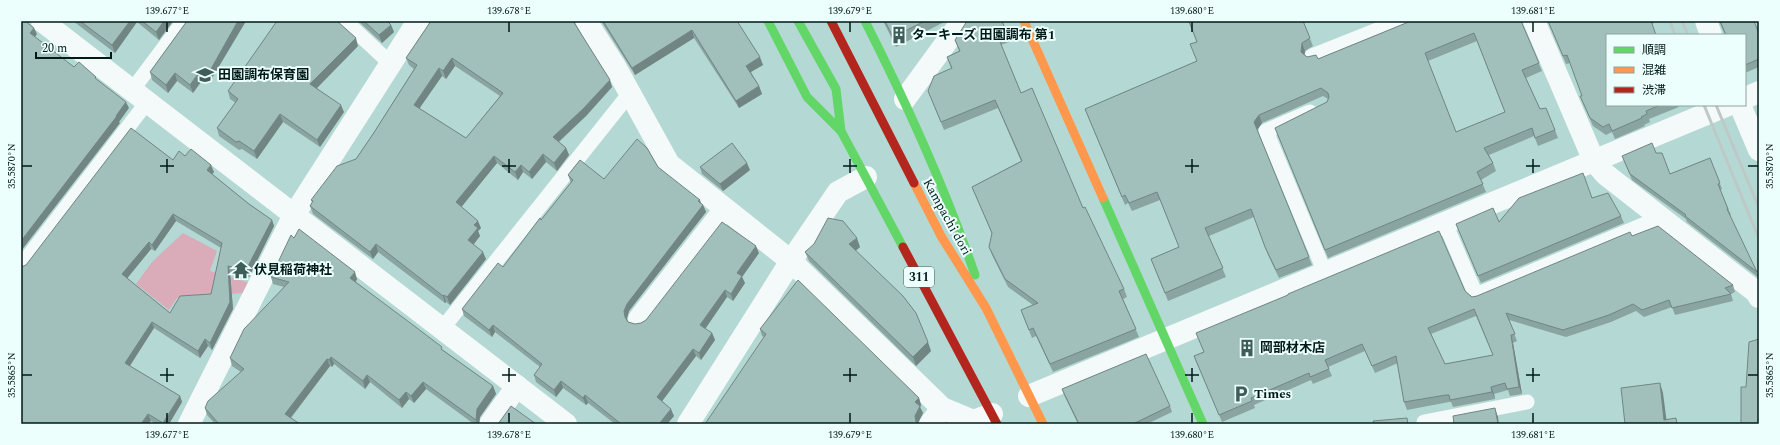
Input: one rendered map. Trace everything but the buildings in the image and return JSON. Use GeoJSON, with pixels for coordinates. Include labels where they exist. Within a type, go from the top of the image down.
{"type":"FeatureCollection","features":[{"type":"Feature","properties":{"kind":"main road"},"geometry":{"type":"LineString","coordinates":[[768,21],[807,97],[841,131]]}},
{"type":"Feature","properties":{"kind":"main road","name":"311"},"geometry":{"type":"LineString","coordinates":[[798,21],[836,89],[841,131],[994,419]]}},
{"type":"Feature","properties":{"kind":"main road","name":"Kampachi dori"},"geometry":{"type":"LineString","coordinates":[[831,21],[941,236],[986,308],[1043,424]]}},
{"type":"Feature","properties":{"kind":"main road"},"geometry":{"type":"LineString","coordinates":[[865,21],[905,99],[960,228],[986,308]]}},
{"type":"Feature","properties":{"kind":"main road"},"geometry":{"type":"LineString","coordinates":[[1024,21],[1203,424]]}},
{"type":"Feature","properties":{"kind":"street"},"geometry":{"type":"LineString","coordinates":[[42,21],[566,424]]}},
{"type":"Feature","properties":{"kind":"street"},"geometry":{"type":"LineString","coordinates":[[189,424],[294,215],[418,21]]}},
{"type":"Feature","properties":{"kind":"street"},"geometry":{"type":"LineString","coordinates":[[586,21],[630,93],[669,164],[791,261],[936,416],[973,421],[994,419]]}},
{"type":"Feature","properties":{"kind":"street"},"geometry":{"type":"LineString","coordinates":[[905,99],[962,21]]}},
{"type":"Feature","properties":{"kind":"street"},"geometry":{"type":"LineString","coordinates":[[1534,21],[1594,161],[1605,174],[1662,217],[1756,292],[1759,297]]}},
{"type":"Feature","properties":{"kind":"street"},"geometry":{"type":"LineString","coordinates":[[1706,21],[1711,34]]}},
{"type":"Feature","properties":{"kind":"street"},"geometry":{"type":"LineString","coordinates":[[1746,98],[1759,92]]}},
{"type":"Feature","properties":{"kind":"street"},"geometry":{"type":"LineString","coordinates":[[1029,396],[1726,106]]}},
{"type":"Feature","properties":{"kind":"street"},"geometry":{"type":"LineString","coordinates":[[1740,106],[1759,150]]}},
{"type":"Feature","properties":{"kind":"street"},"geometry":{"type":"LineString","coordinates":[[688,424],[791,261],[838,192],[866,177]]}},
{"type":"Feature","properties":{"kind":"street"},"geometry":{"type":"LineString","coordinates":[[640,319],[725,209]]}},
{"type":"Feature","properties":{"kind":"street"},"geometry":{"type":"LineString","coordinates":[[490,424],[516,386]]}},
{"type":"Feature","properties":{"kind":"lane"},"geometry":{"type":"LineString","coordinates":[[21,266],[140,95],[184,21]]}},
{"type":"Feature","properties":{"kind":"lane"},"geometry":{"type":"LineString","coordinates":[[345,21],[390,63]]}},
{"type":"Feature","properties":{"kind":"lane"},"geometry":{"type":"LineString","coordinates":[[1312,56],[1400,21]]}},
{"type":"Feature","properties":{"kind":"lane"},"geometry":{"type":"LineString","coordinates":[[442,329],[630,93]]}},
{"type":"Feature","properties":{"kind":"lane"},"geometry":{"type":"LineString","coordinates":[[1323,106],[1266,131],[1325,273]]}},
{"type":"Feature","properties":{"kind":"lane"},"geometry":{"type":"LineString","coordinates":[[1445,223],[1476,295],[1662,217]]}},
{"type":"Feature","properties":{"kind":"lane"},"geometry":{"type":"LineString","coordinates":[[1424,424],[1424,422],[1527,402]]}},
{"type":"Feature","properties":{"kind":"shaded area"},"geometry":{"type":"Polygon","coordinates":[[[183,233],[217,251],[210,271],[250,283],[243,293],[177,298],[169,310],[136,284],[152,262],[183,233]]]}},
{"type":"Feature","properties":{"kind":"railway"},"geometry":{"type":"LineString","coordinates":[[1670,21],[1675,34]]}},
{"type":"Feature","properties":{"kind":"railway"},"geometry":{"type":"LineString","coordinates":[[1682,21],[1688,34]]}},
{"type":"Feature","properties":{"kind":"railway"},"geometry":{"type":"LineString","coordinates":[[1704,106],[1759,239]]}},
{"type":"Feature","properties":{"kind":"railway"},"geometry":{"type":"LineString","coordinates":[[1716,106],[1759,208]]}},
{"type":"Feature","properties":{"kind":"traffic: fast"},"geometry":{"type":"LineString","coordinates":[[768,21],[807,97],[841,131]]}},
{"type":"Feature","properties":{"kind":"traffic: fast"},"geometry":{"type":"LineString","coordinates":[[798,21],[836,89],[841,131],[903,247]]}},
{"type":"Feature","properties":{"kind":"traffic: fast"},"geometry":{"type":"LineString","coordinates":[[865,21],[896,83],[938,178],[975,275]]}},
{"type":"Feature","properties":{"kind":"traffic: fast"},"geometry":{"type":"LineString","coordinates":[[1103,198],[1203,424]]}},
{"type":"Feature","properties":{"kind":"traffic: slow"},"geometry":{"type":"LineString","coordinates":[[1024,21],[1103,198]]}},
{"type":"Feature","properties":{"kind":"traffic: slow"},"geometry":{"type":"LineString","coordinates":[[914,183],[941,236],[986,308],[1043,424]]}},
{"type":"Feature","properties":{"kind":"traffic: jam"},"geometry":{"type":"LineString","coordinates":[[831,21],[914,183]]}},
{"type":"Feature","properties":{"kind":"traffic: jam"},"geometry":{"type":"LineString","coordinates":[[903,247],[997,424]]}},
{"type":"Feature","properties":{"kind":"place","name":"ターキーズ 田園調布 第1"},"geometry":{"type":"Point","coordinates":[899,35]}},
{"type":"Feature","properties":{"kind":"place","name":"田園調布保育園"},"geometry":{"type":"Point","coordinates":[205,75]}},
{"type":"Feature","properties":{"kind":"place","name":"伏見稲荷神社"},"geometry":{"type":"Point","coordinates":[241,270]}},
{"type":"Feature","properties":{"kind":"place","name":"岡部材木店"},"geometry":{"type":"Point","coordinates":[1247,348]}},
{"type":"Feature","properties":{"kind":"place","name":"Times"},"geometry":{"type":"Point","coordinates":[1241,394]}}]}
